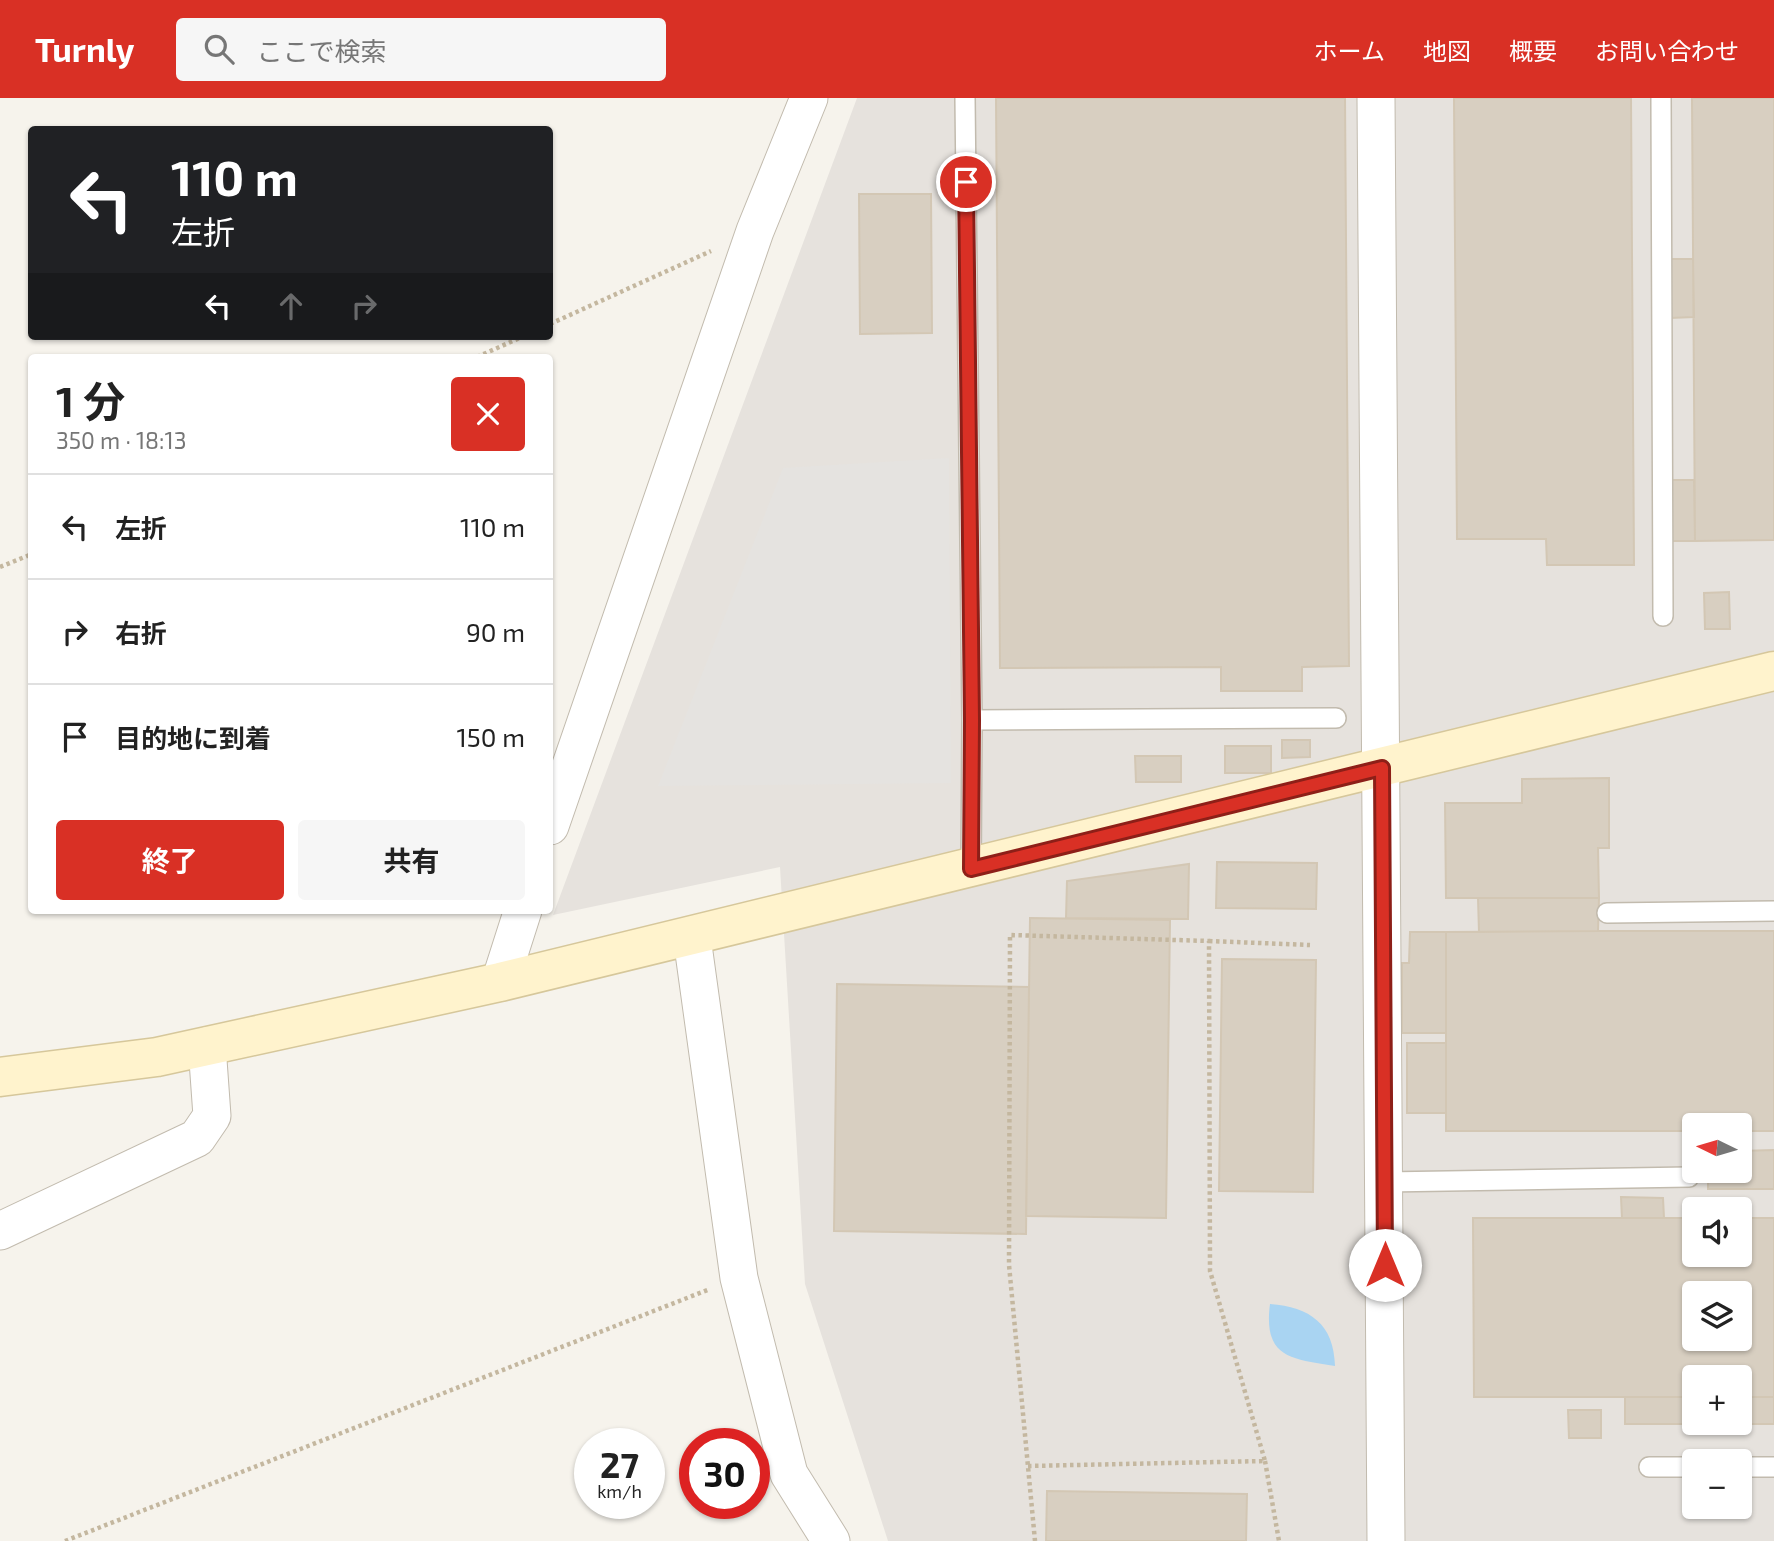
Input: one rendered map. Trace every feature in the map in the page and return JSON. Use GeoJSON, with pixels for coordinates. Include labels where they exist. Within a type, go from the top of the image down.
{"type":"FeatureCollection","features":[{"type":"Feature","properties":{"kind":"street"},"geometry":{"type":"LineString","coordinates":[[553,817],[755,231],[809,98]]}},
{"type":"Feature","properties":{"kind":"street"},"geometry":{"type":"LineString","coordinates":[[1376,98],[1387,1541]]}},
{"type":"Feature","properties":{"kind":"street"},"geometry":{"type":"LineString","coordinates":[[0,1077],[157,1057],[500,982],[1774,671]]}},
{"type":"Feature","properties":{"kind":"street"},"geometry":{"type":"LineString","coordinates":[[500,982],[522,914]]}},
{"type":"Feature","properties":{"kind":"street"},"geometry":{"type":"LineString","coordinates":[[692,937],[739,1278],[789,1474],[831,1541]]}},
{"type":"Feature","properties":{"kind":"street"},"geometry":{"type":"LineString","coordinates":[[0,1231],[197,1138],[212,1116],[207,1046]]}},
{"type":"Feature","properties":{"kind":"lane"},"geometry":{"type":"LineString","coordinates":[[965,98],[972,720],[971,869]]}},
{"type":"Feature","properties":{"kind":"lane"},"geometry":{"type":"LineString","coordinates":[[1661,98],[1663,616]]}},
{"type":"Feature","properties":{"kind":"lane"},"geometry":{"type":"LineString","coordinates":[[972,720],[1336,718]]}},
{"type":"Feature","properties":{"kind":"lane"},"geometry":{"type":"LineString","coordinates":[[1607,913],[1774,911]]}},
{"type":"Feature","properties":{"kind":"lane"},"geometry":{"type":"LineString","coordinates":[[1385,1182],[1682,1177]]}},
{"type":"Feature","properties":{"kind":"lane"},"geometry":{"type":"LineString","coordinates":[[1649,1467],[1682,1467]]}},
{"type":"Feature","properties":{"kind":"lane"},"geometry":{"type":"LineString","coordinates":[[1752,1467],[1774,1467]]}},
{"type":"Feature","properties":{"kind":"path"},"geometry":{"type":"LineString","coordinates":[[553,323],[755,231]]}},
{"type":"Feature","properties":{"kind":"path"},"geometry":{"type":"LineString","coordinates":[[484,354],[515,340]]}},
{"type":"Feature","properties":{"kind":"path"},"geometry":{"type":"LineString","coordinates":[[0,567],[28,556]]}},
{"type":"Feature","properties":{"kind":"path"},"geometry":{"type":"LineString","coordinates":[[1035,1541],[1009,1265],[1010,935],[1310,945]]}},
{"type":"Feature","properties":{"kind":"path"},"geometry":{"type":"LineString","coordinates":[[1209,941],[1210,1271],[1265,1461],[1279,1541]]}},
{"type":"Feature","properties":{"kind":"path"},"geometry":{"type":"LineString","coordinates":[[65,1541],[739,1278]]}},
{"type":"Feature","properties":{"kind":"path"},"geometry":{"type":"LineString","coordinates":[[1028,1466],[1265,1461]]}},
{"type":"Feature","properties":{"kind":"shaded area"},"geometry":{"type":"Polygon","coordinates":[[[857,98],[1774,98],[1774,1541],[888,1541],[805,1284],[780,867],[553,915],[857,98]]]}},
{"type":"Feature","properties":{"kind":"shaded area"},"geometry":{"type":"Polygon","coordinates":[[[949,458],[951,783],[658,786],[783,468],[949,458]]]}},
{"type":"Feature","properties":{"kind":"water"},"geometry":{"type":"Polygon","coordinates":[[[1270,1304],[1297,1309],[1317,1320],[1330,1339],[1335,1366],[1293,1358],[1283,1353],[1271,1335],[1270,1304]]]}},
{"type":"Feature","properties":{"kind":"building"},"geometry":{"type":"Polygon","coordinates":[[[996,98],[1345,98],[1349,666],[1302,667],[1302,691],[1221,691],[1221,667],[1000,668],[996,98]]]}},
{"type":"Feature","properties":{"kind":"building"},"geometry":{"type":"Polygon","coordinates":[[[1454,98],[1631,98],[1634,565],[1547,565],[1546,539],[1457,539],[1454,98]]]}},
{"type":"Feature","properties":{"kind":"building"},"geometry":{"type":"Polygon","coordinates":[[[1692,98],[1774,98],[1774,540],[1695,541],[1692,98]]]}},
{"type":"Feature","properties":{"kind":"building"},"geometry":{"type":"Polygon","coordinates":[[[859,194],[931,194],[932,333],[860,334],[859,194]]]}},
{"type":"Feature","properties":{"kind":"building"},"geometry":{"type":"Polygon","coordinates":[[[1670,259],[1693,259],[1694,317],[1670,318],[1670,259]]]}},
{"type":"Feature","properties":{"kind":"building"},"geometry":{"type":"Polygon","coordinates":[[[1668,480],[1694,480],[1695,541],[1669,541],[1668,480]]]}},
{"type":"Feature","properties":{"kind":"building"},"geometry":{"type":"Polygon","coordinates":[[[1729,592],[1730,629],[1705,629],[1704,593],[1729,592]]]}},
{"type":"Feature","properties":{"kind":"building"},"geometry":{"type":"Polygon","coordinates":[[[1282,740],[1310,740],[1310,757],[1282,758],[1282,740]]]}},
{"type":"Feature","properties":{"kind":"building"},"geometry":{"type":"Polygon","coordinates":[[[1225,746],[1271,746],[1271,773],[1225,773],[1225,746]]]}},
{"type":"Feature","properties":{"kind":"building"},"geometry":{"type":"Polygon","coordinates":[[[1135,756],[1181,756],[1181,782],[1136,782],[1135,756]]]}},
{"type":"Feature","properties":{"kind":"building"},"geometry":{"type":"Polygon","coordinates":[[[1609,778],[1609,848],[1598,848],[1599,898],[1446,898],[1445,803],[1522,803],[1522,779],[1609,778]]]}},
{"type":"Feature","properties":{"kind":"building"},"geometry":{"type":"Polygon","coordinates":[[[1217,862],[1317,863],[1316,909],[1216,908],[1217,862]]]}},
{"type":"Feature","properties":{"kind":"building"},"geometry":{"type":"Polygon","coordinates":[[[1189,864],[1188,919],[1066,918],[1067,881],[1189,864]]]}},
{"type":"Feature","properties":{"kind":"building"},"geometry":{"type":"Polygon","coordinates":[[[1478,898],[1599,898],[1598,931],[1479,932],[1478,898]]]}},
{"type":"Feature","properties":{"kind":"building"},"geometry":{"type":"Polygon","coordinates":[[[1030,918],[1170,920],[1166,1218],[1026,1216],[1030,918]]]}},
{"type":"Feature","properties":{"kind":"building"},"geometry":{"type":"Polygon","coordinates":[[[1774,931],[1774,1131],[1752,1131],[1752,1113],[1682,1113],[1682,1131],[1446,1131],[1446,932],[1774,931]]]}},
{"type":"Feature","properties":{"kind":"building"},"geometry":{"type":"Polygon","coordinates":[[[1410,932],[1446,932],[1446,1033],[1402,1033],[1402,963],[1409,963],[1410,932]]]}},
{"type":"Feature","properties":{"kind":"building"},"geometry":{"type":"Polygon","coordinates":[[[1222,959],[1316,960],[1313,1192],[1219,1191],[1222,959]]]}},
{"type":"Feature","properties":{"kind":"building"},"geometry":{"type":"Polygon","coordinates":[[[837,984],[1029,987],[1026,1234],[834,1231],[837,984]]]}},
{"type":"Feature","properties":{"kind":"building"},"geometry":{"type":"Polygon","coordinates":[[[1407,1043],[1446,1043],[1446,1113],[1407,1113],[1407,1043]]]}},
{"type":"Feature","properties":{"kind":"building"},"geometry":{"type":"Polygon","coordinates":[[[1774,1150],[1774,1189],[1708,1189],[1708,1183],[1752,1183],[1752,1151],[1774,1150]]]}},
{"type":"Feature","properties":{"kind":"building"},"geometry":{"type":"Polygon","coordinates":[[[1621,1197],[1663,1198],[1664,1218],[1622,1218],[1621,1197]]]}},
{"type":"Feature","properties":{"kind":"building"},"geometry":{"type":"Polygon","coordinates":[[[1473,1218],[1682,1218],[1682,1267],[1752,1267],[1752,1218],[1774,1218],[1774,1397],[1752,1397],[1752,1365],[1682,1365],[1682,1397],[1474,1397],[1473,1218]]]}},
{"type":"Feature","properties":{"kind":"building"},"geometry":{"type":"Polygon","coordinates":[[[1625,1397],[1682,1397],[1682,1424],[1625,1424],[1625,1397]]]}},
{"type":"Feature","properties":{"kind":"building"},"geometry":{"type":"Polygon","coordinates":[[[1752,1397],[1774,1397],[1774,1424],[1752,1424],[1752,1397]]]}},
{"type":"Feature","properties":{"kind":"building"},"geometry":{"type":"Polygon","coordinates":[[[1568,1410],[1601,1410],[1601,1438],[1569,1438],[1568,1410]]]}},
{"type":"Feature","properties":{"kind":"building"},"geometry":{"type":"Polygon","coordinates":[[[1047,1491],[1247,1494],[1246,1541],[1046,1541],[1047,1491]]]}},
{"type":"Feature","properties":{"kind":"route"},"geometry":{"type":"LineString","coordinates":[[966,182],[971,869],[1382,768],[1385,1265]]}}]}
